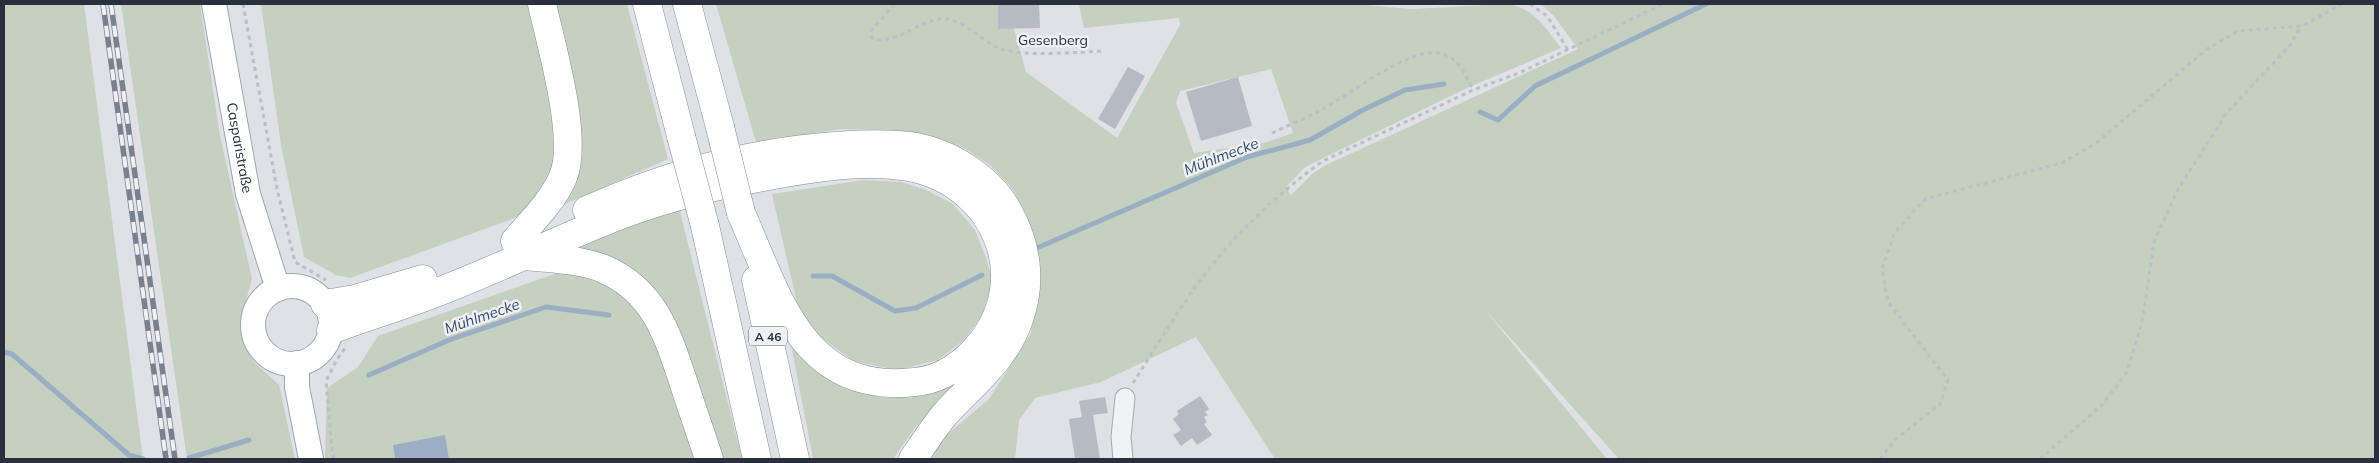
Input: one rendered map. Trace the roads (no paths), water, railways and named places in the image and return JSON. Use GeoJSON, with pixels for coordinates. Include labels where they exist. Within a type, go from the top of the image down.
{"type":"FeatureCollection","features":[{"type":"Feature","properties":{"kind":"highway"},"geometry":{"type":"LineString","coordinates":[[520,249],[557,189],[564,176],[568,160],[569,148],[566,115],[542,4]]}},
{"type":"Feature","properties":{"kind":"highway","name":"A 46"},"geometry":{"type":"LineString","coordinates":[[647,4],[705,226],[757,459]]}},
{"type":"Feature","properties":{"kind":"highway","name":"A 46"},"geometry":{"type":"LineString","coordinates":[[687,4],[741,213],[795,459]]}},
{"type":"Feature","properties":{"kind":"highway"},"geometry":{"type":"LineString","coordinates":[[325,304],[357,309],[442,291],[630,191],[732,160],[823,147],[910,146],[936,153],[958,163],[976,175],[994,192],[1006,207],[1016,226],[1023,245],[1026,262],[1024,298],[1019,318],[1001,353],[974,387],[943,418],[913,459]]}},
{"type":"Feature","properties":{"kind":"highway"},"geometry":{"type":"LineString","coordinates":[[520,249],[621,215],[722,185],[815,168],[895,165],[911,168],[946,180],[978,204],[995,230],[1004,260],[1004,292],[999,310],[981,344],[966,360],[945,374],[923,382],[898,384],[878,383],[853,376],[832,365],[814,351],[781,308],[741,213]]}},
{"type":"Feature","properties":{"kind":"highway"},"geometry":{"type":"LineString","coordinates":[[520,249],[589,264],[605,270],[624,280],[641,296],[654,311],[667,332],[709,459]]}},
{"type":"Feature","properties":{"kind":"highway"},"geometry":{"type":"LineString","coordinates":[[331,330],[357,309]]}},
{"type":"Feature","properties":{"kind":"main road","name":"Casparistraße"},"geometry":{"type":"LineString","coordinates":[[214,4],[248,194],[278,288]]}},
{"type":"Feature","properties":{"kind":"main road"},"geometry":{"type":"LineString","coordinates":[[288,286],[306,289],[325,304],[330,315],[331,330],[327,342],[320,352],[310,360],[287,364],[270,356],[259,346],[253,329],[255,313],[265,298],[278,288],[288,286]]}},
{"type":"Feature","properties":{"kind":"main road"},"geometry":{"type":"LineString","coordinates":[[297,363],[297,387],[311,459]]}},
{"type":"Feature","properties":{"kind":"street"},"geometry":{"type":"LineString","coordinates":[[1123,459],[1121,436],[1125,398]]}},
{"type":"Feature","properties":{"kind":"water"},"geometry":{"type":"Polygon","coordinates":[[[445,435],[449,459],[395,459],[393,445],[445,435]]]}},
{"type":"Feature","properties":{"kind":"waterway","name":"Mühlmecke"},"geometry":{"type":"LineString","coordinates":[[1480,112],[1498,120],[1535,86],[1706,4]]}},
{"type":"Feature","properties":{"kind":"waterway","name":"Mühlmecke"},"geometry":{"type":"LineString","coordinates":[[1037,248],[1247,157],[1310,140],[1363,110],[1405,90],[1444,84]]}},
{"type":"Feature","properties":{"kind":"waterway","name":"Mühlmecke"},"geometry":{"type":"LineString","coordinates":[[813,276],[832,276],[895,311],[916,308],[982,275]]}},
{"type":"Feature","properties":{"kind":"waterway","name":"Mühlmecke"},"geometry":{"type":"LineString","coordinates":[[369,375],[449,340],[546,307],[609,315]]}},
{"type":"Feature","properties":{"kind":"waterway"},"geometry":{"type":"LineString","coordinates":[[4,352],[12,354],[129,455],[143,459]]}},
{"type":"Feature","properties":{"kind":"waterway","name":"Mühlmecke"},"geometry":{"type":"LineString","coordinates":[[189,458],[249,440]]}},
{"type":"Feature","properties":{"kind":"railway"},"geometry":{"type":"LineString","coordinates":[[103,4],[166,459]]}},
{"type":"Feature","properties":{"kind":"railway"},"geometry":{"type":"LineString","coordinates":[[111,4],[175,459]]}}]}
